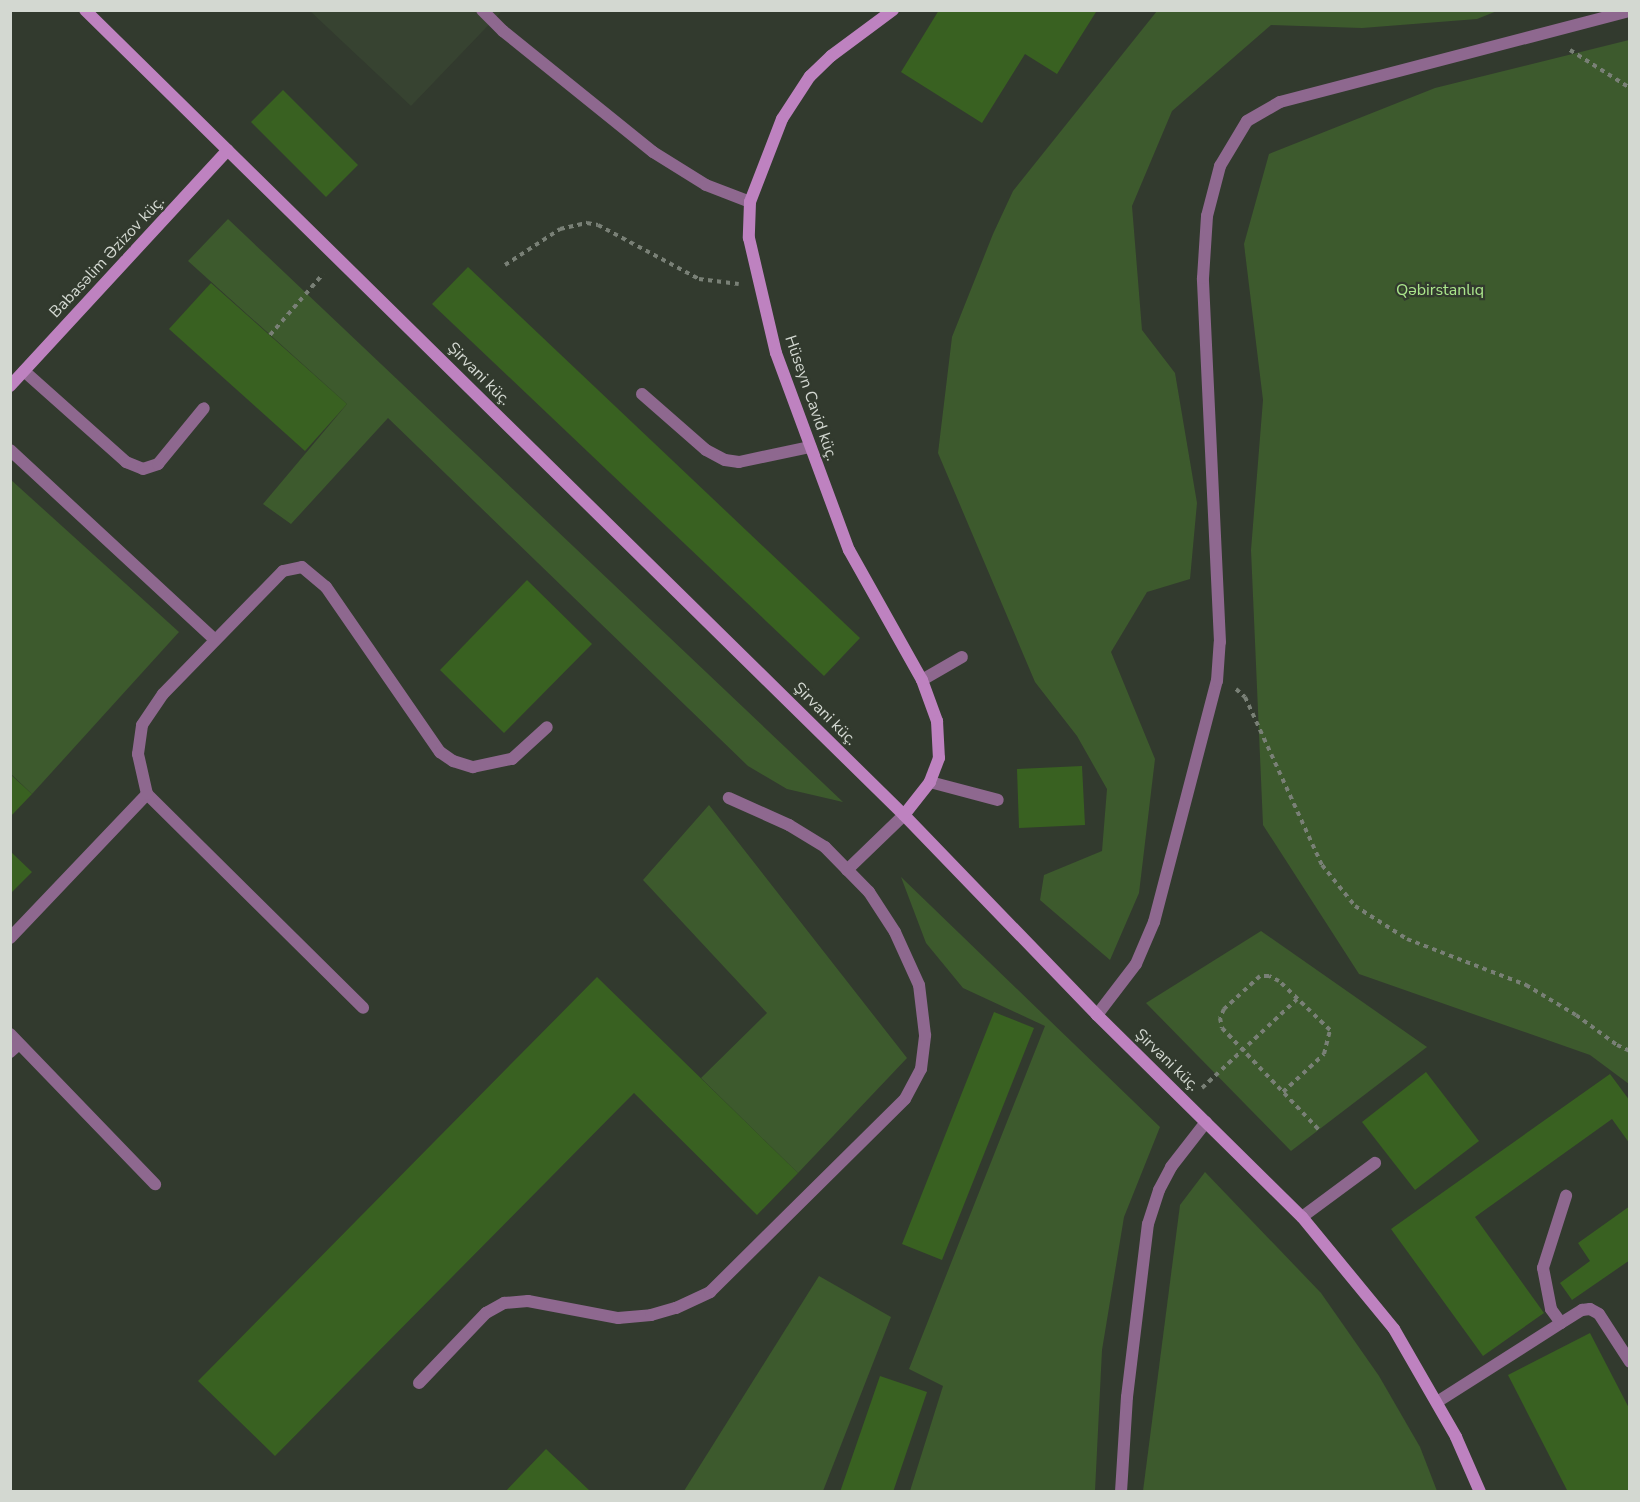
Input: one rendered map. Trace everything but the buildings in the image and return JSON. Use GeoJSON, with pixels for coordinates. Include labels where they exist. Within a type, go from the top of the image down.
{"type":"FeatureCollection","features":[{"type":"Feature","properties":{"kind":"main road","name":"Şirvani küç."},"geometry":{"type":"LineString","coordinates":[[85,10],[904,815],[1097,1015],[1302,1217],[1394,1329],[1437,1402],[1480,1491]]}},
{"type":"Feature","properties":{"kind":"main road","name":"Hüseyn Cavid küç."},"geometry":{"type":"LineString","coordinates":[[893,10],[831,56],[810,76],[782,119],[750,202],[749,238],[776,353],[849,550],[922,680],[937,721],[939,758],[930,782],[904,815]]}},
{"type":"Feature","properties":{"kind":"main road","name":"Babasəlim Əzizov küç."},"geometry":{"type":"LineString","coordinates":[[10,386],[228,150]]}},
{"type":"Feature","properties":{"kind":"street"},"geometry":{"type":"LineString","coordinates":[[482,10],[653,152],[706,185],[750,202]]}},
{"type":"Feature","properties":{"kind":"street"},"geometry":{"type":"LineString","coordinates":[[1097,1015],[1136,964],[1154,922],[1216,681],[1220,642],[1203,278],[1207,216],[1220,166],[1247,121],[1280,102],[1629,11]]}},
{"type":"Feature","properties":{"kind":"street"},"geometry":{"type":"LineString","coordinates":[[24,371],[126,462],[143,469],[158,464],[204,408]]}},
{"type":"Feature","properties":{"kind":"street"},"geometry":{"type":"LineString","coordinates":[[642,394],[706,450],[725,460],[739,462],[810,447]]}},
{"type":"Feature","properties":{"kind":"street"},"geometry":{"type":"LineString","coordinates":[[10,450],[214,639]]}},
{"type":"Feature","properties":{"kind":"street"},"geometry":{"type":"LineString","coordinates":[[363,1008],[147,794],[138,754],[142,725],[163,694],[214,639],[283,571],[302,567],[326,587],[440,752],[472,767],[512,759],[548,727]]}},
{"type":"Feature","properties":{"kind":"street"},"geometry":{"type":"LineString","coordinates":[[922,680],[962,657]]}},
{"type":"Feature","properties":{"kind":"street"},"geometry":{"type":"LineString","coordinates":[[930,782],[998,800]]}},
{"type":"Feature","properties":{"kind":"street"},"geometry":{"type":"LineString","coordinates":[[10,938],[147,794]]}},
{"type":"Feature","properties":{"kind":"street"},"geometry":{"type":"LineString","coordinates":[[419,1383],[486,1313],[504,1303],[528,1301],[618,1318],[651,1315],[676,1308],[710,1292],[905,1099],[921,1069],[925,1035],[919,985],[895,932],[869,892],[825,847],[789,825],[729,798]]}},
{"type":"Feature","properties":{"kind":"street"},"geometry":{"type":"LineString","coordinates":[[847,870],[904,815]]}},
{"type":"Feature","properties":{"kind":"street"},"geometry":{"type":"LineString","coordinates":[[13,1043],[155,1184]]}},
{"type":"Feature","properties":{"kind":"street"},"geometry":{"type":"LineString","coordinates":[[1121,1491],[1127,1397],[1148,1224],[1159,1190],[1171,1167],[1206,1122]]}},
{"type":"Feature","properties":{"kind":"street"},"geometry":{"type":"LineString","coordinates":[[1302,1217],[1375,1163]]}},
{"type":"Feature","properties":{"kind":"street"},"geometry":{"type":"LineString","coordinates":[[1561,1323],[1551,1309],[1543,1268],[1566,1196]]}},
{"type":"Feature","properties":{"kind":"street"},"geometry":{"type":"LineString","coordinates":[[1437,1402],[1582,1310],[1590,1309],[1599,1314],[1629,1362]]}},
{"type":"Feature","properties":{"kind":"path"},"geometry":{"type":"LineString","coordinates":[[1544,33],[1629,88]]}},
{"type":"Feature","properties":{"kind":"path"},"geometry":{"type":"LineString","coordinates":[[504,265],[560,229],[587,223],[598,225],[699,279],[728,285],[758,284]]}},
{"type":"Feature","properties":{"kind":"path"},"geometry":{"type":"LineString","coordinates":[[270,335],[337,258]]}},
{"type":"Feature","properties":{"kind":"path"},"geometry":{"type":"LineString","coordinates":[[1216,681],[1233,686],[1245,697],[1322,866],[1355,906],[1407,939],[1526,986],[1576,1015],[1629,1051]]}},
{"type":"Feature","properties":{"kind":"path"},"geometry":{"type":"LineString","coordinates":[[1283,1092],[1324,1054],[1330,1030],[1279,981],[1269,976],[1260,976],[1224,1009],[1221,1018],[1222,1028],[1319,1130]]}},
{"type":"Feature","properties":{"kind":"path"},"geometry":{"type":"LineString","coordinates":[[1186,1102],[1298,998]]}},
{"type":"Feature","properties":{"kind":"shaded area"},"geometry":{"type":"Polygon","coordinates":[[[310,11],[502,11],[411,106],[310,11]]]}},
{"type":"Feature","properties":{"kind":"green space"},"geometry":{"type":"Polygon","coordinates":[[[1157,11],[1497,11],[1477,19],[1362,28],[1271,25],[1172,111],[1132,206],[1142,330],[1175,373],[1197,503],[1190,579],[1147,592],[1111,652],[1155,759],[1139,893],[1110,960],[1040,900],[1044,875],[1102,851],[1107,789],[1077,736],[1035,682],[938,453],[952,337],[993,234],[1013,191],[1157,11]]]}},
{"type":"Feature","properties":{"kind":"green space","name":"Qəbirstanlıq"},"geometry":{"type":"Polygon","coordinates":[[[1630,40],[1629,1084],[1590,1055],[1359,974],[1263,825],[1251,550],[1263,400],[1244,244],[1269,154],[1435,88],[1630,40]]]}},
{"type":"Feature","properties":{"kind":"green space"},"geometry":{"type":"Polygon","coordinates":[[[228,219],[843,802],[787,789],[748,766],[388,418],[291,524],[263,504],[347,404],[188,261],[228,219]]]}},
{"type":"Feature","properties":{"kind":"green space"},"geometry":{"type":"Polygon","coordinates":[[[10,479],[179,632],[32,794],[11,774],[10,479]]]}},
{"type":"Feature","properties":{"kind":"green space"},"geometry":{"type":"Polygon","coordinates":[[[709,805],[907,1058],[798,1173],[701,1078],[767,1013],[643,880],[709,805]]]}},
{"type":"Feature","properties":{"kind":"green space"},"geometry":{"type":"Polygon","coordinates":[[[901,877],[1160,1127],[1124,1217],[1102,1350],[1095,1491],[910,1491],[943,1386],[909,1369],[1045,1026],[963,988],[926,943],[901,877]]]}},
{"type":"Feature","properties":{"kind":"green space"},"geometry":{"type":"Polygon","coordinates":[[[1261,931],[1427,1047],[1291,1151],[1146,1003],[1261,931]]]}},
{"type":"Feature","properties":{"kind":"green space"},"geometry":{"type":"Polygon","coordinates":[[[1205,1172],[1321,1293],[1379,1376],[1420,1447],[1437,1491],[1143,1491],[1180,1205],[1205,1172]]]}},
{"type":"Feature","properties":{"kind":"green space"},"geometry":{"type":"Polygon","coordinates":[[[819,1276],[891,1317],[823,1491],[684,1491],[819,1276]]]}}]}
